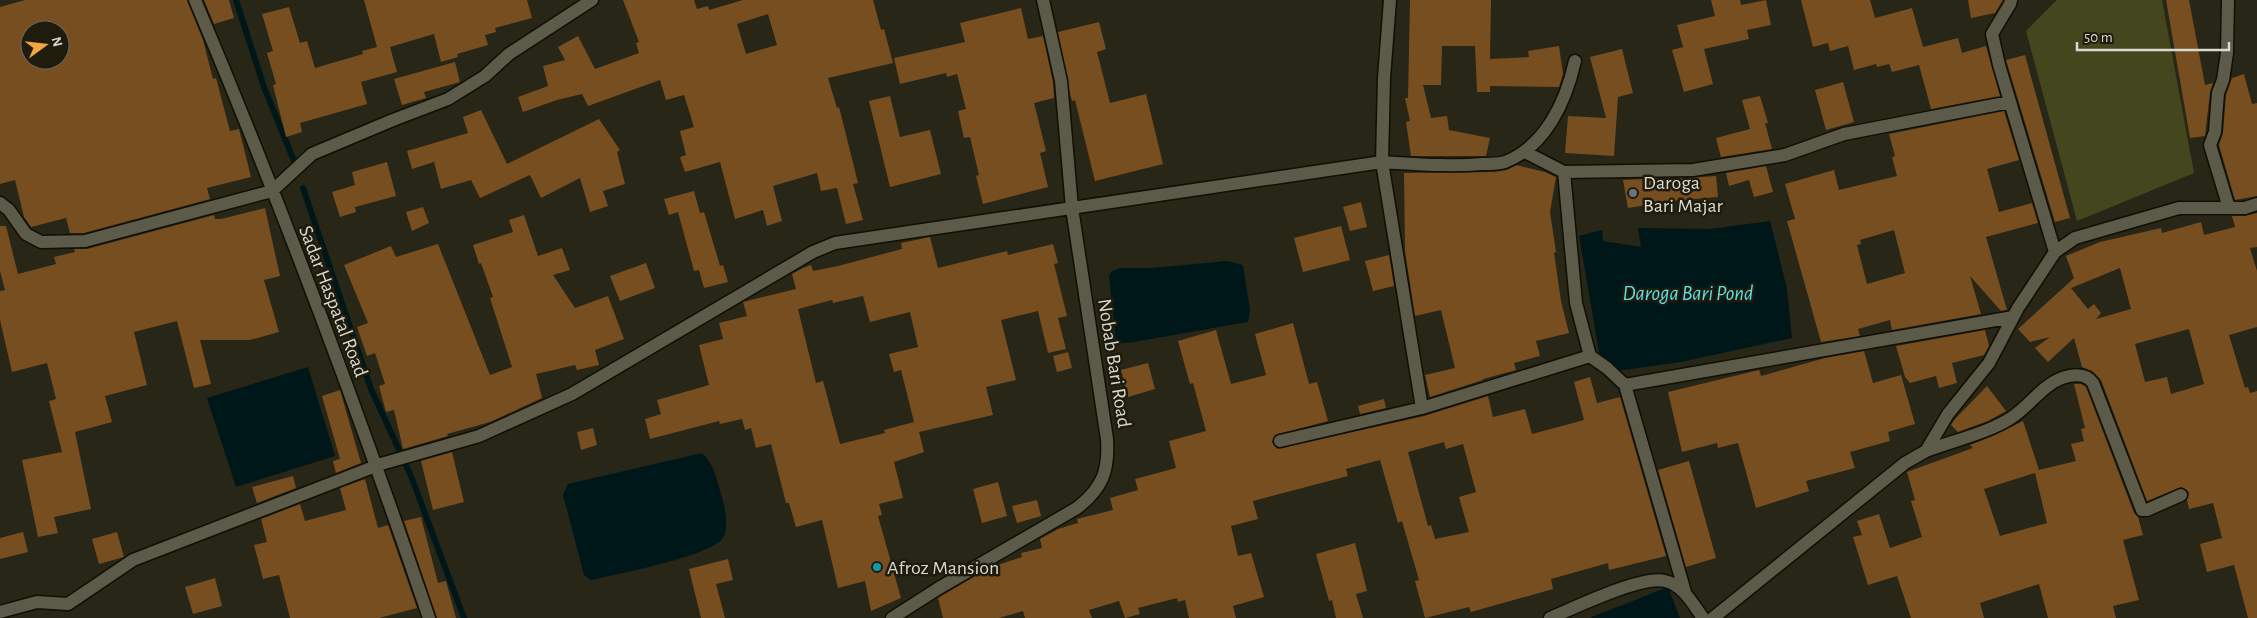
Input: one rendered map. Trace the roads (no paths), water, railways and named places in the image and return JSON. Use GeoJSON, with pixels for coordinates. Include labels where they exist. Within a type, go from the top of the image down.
{"type":"FeatureCollection","features":[{"type":"Feature","properties":{"kind":"street","name":"Sadar Haspatal Road"},"geometry":{"type":"LineString","coordinates":[[195,0],[244,116],[379,465],[429,618]]}},
{"type":"Feature","properties":{"kind":"street"},"geometry":{"type":"LineString","coordinates":[[0,204],[9,210],[26,234],[41,242],[85,241],[272,191],[312,154],[393,120],[448,100],[485,76],[509,54],[592,0]]}},
{"type":"Feature","properties":{"kind":"street","name":"Nobab Bari Road"},"geometry":{"type":"LineString","coordinates":[[892,618],[939,588],[1077,508],[1090,498],[1103,478],[1109,459],[1108,439],[1072,208],[1062,81],[1043,0]]}},
{"type":"Feature","properties":{"kind":"street"},"geometry":{"type":"LineString","coordinates":[[1390,0],[1385,69],[1382,162],[1422,408]]}},
{"type":"Feature","properties":{"kind":"street"},"geometry":{"type":"LineString","coordinates":[[2011,0],[1992,34],[2010,102],[2055,252]]}},
{"type":"Feature","properties":{"kind":"street"},"geometry":{"type":"LineString","coordinates":[[2228,0],[2227,53],[2223,80],[2218,93],[2215,132],[2210,145],[2229,208]]}},
{"type":"Feature","properties":{"kind":"street"},"geometry":{"type":"LineString","coordinates":[[0,612],[37,602],[68,604],[133,560],[379,465],[479,436],[572,394],[814,252],[834,243],[1382,162],[1463,166],[1504,163],[1525,152],[1554,118],[1570,85],[1575,61]]}},
{"type":"Feature","properties":{"kind":"street"},"geometry":{"type":"LineString","coordinates":[[1525,152],[1564,172],[1692,170],[1776,157],[1844,134],[2010,102]]}},
{"type":"Feature","properties":{"kind":"street"},"geometry":{"type":"LineString","coordinates":[[1564,172],[1576,302],[1590,356],[1607,368],[1625,385],[1685,592],[1703,618]]}},
{"type":"Feature","properties":{"kind":"street"},"geometry":{"type":"LineString","coordinates":[[1926,451],[1948,414],[1989,362],[2013,317],[2051,255],[2055,252],[2075,238],[2179,208],[2245,208],[2257,204]]}},
{"type":"Feature","properties":{"kind":"street"},"geometry":{"type":"LineString","coordinates":[[1625,385],[2013,317]]}},
{"type":"Feature","properties":{"kind":"street"},"geometry":{"type":"LineString","coordinates":[[1280,441],[1422,408],[1590,356]]}},
{"type":"Feature","properties":{"kind":"street"},"geometry":{"type":"LineString","coordinates":[[1713,618],[1905,463],[1926,451],[2011,418],[2051,383],[2062,378],[2082,374],[2089,377],[2093,383],[2142,510],[2147,510],[2181,495]]}},
{"type":"Feature","properties":{"kind":"street"},"geometry":{"type":"LineString","coordinates":[[1550,618],[1623,589],[1654,580],[1666,581],[1685,592]]}},
{"type":"Feature","properties":{"kind":"water","name":"Daroga Bari Pond"},"geometry":{"type":"Polygon","coordinates":[[[1770,221],[1787,289],[1792,338],[1681,362],[1617,371],[1600,358],[1579,236],[1602,230],[1603,241],[1641,247],[1638,228],[1710,229],[1770,221]]]}},
{"type":"Feature","properties":{"kind":"water"},"geometry":{"type":"Polygon","coordinates":[[[1227,261],[1243,265],[1250,310],[1248,322],[1128,343],[1116,343],[1109,276],[1112,271],[1120,268],[1151,268],[1227,261]]]}},
{"type":"Feature","properties":{"kind":"water"},"geometry":{"type":"Polygon","coordinates":[[[308,367],[335,456],[236,487],[207,398],[308,367]]]}},
{"type":"Feature","properties":{"kind":"water"},"geometry":{"type":"Polygon","coordinates":[[[702,453],[712,467],[723,501],[726,529],[723,538],[703,551],[668,562],[591,580],[584,575],[563,495],[568,484],[702,453]]]}},
{"type":"Feature","properties":{"kind":"water"},"geometry":{"type":"Polygon","coordinates":[[[1668,587],[1680,618],[1589,618],[1668,587]]]}},
{"type":"Feature","properties":{"kind":"waterway"},"geometry":{"type":"LineString","coordinates":[[236,0],[264,87],[294,161]]}},
{"type":"Feature","properties":{"kind":"waterway"},"geometry":{"type":"LineString","coordinates":[[303,188],[371,389],[411,476],[464,618]]}},
{"type":"Feature","properties":{"kind":"place","name":"Daroga Bari Majar"},"geometry":{"type":"Point","coordinates":[1633,193]}},
{"type":"Feature","properties":{"kind":"place","name":"Afroz Mansion"},"geometry":{"type":"Point","coordinates":[877,567]}}]}
